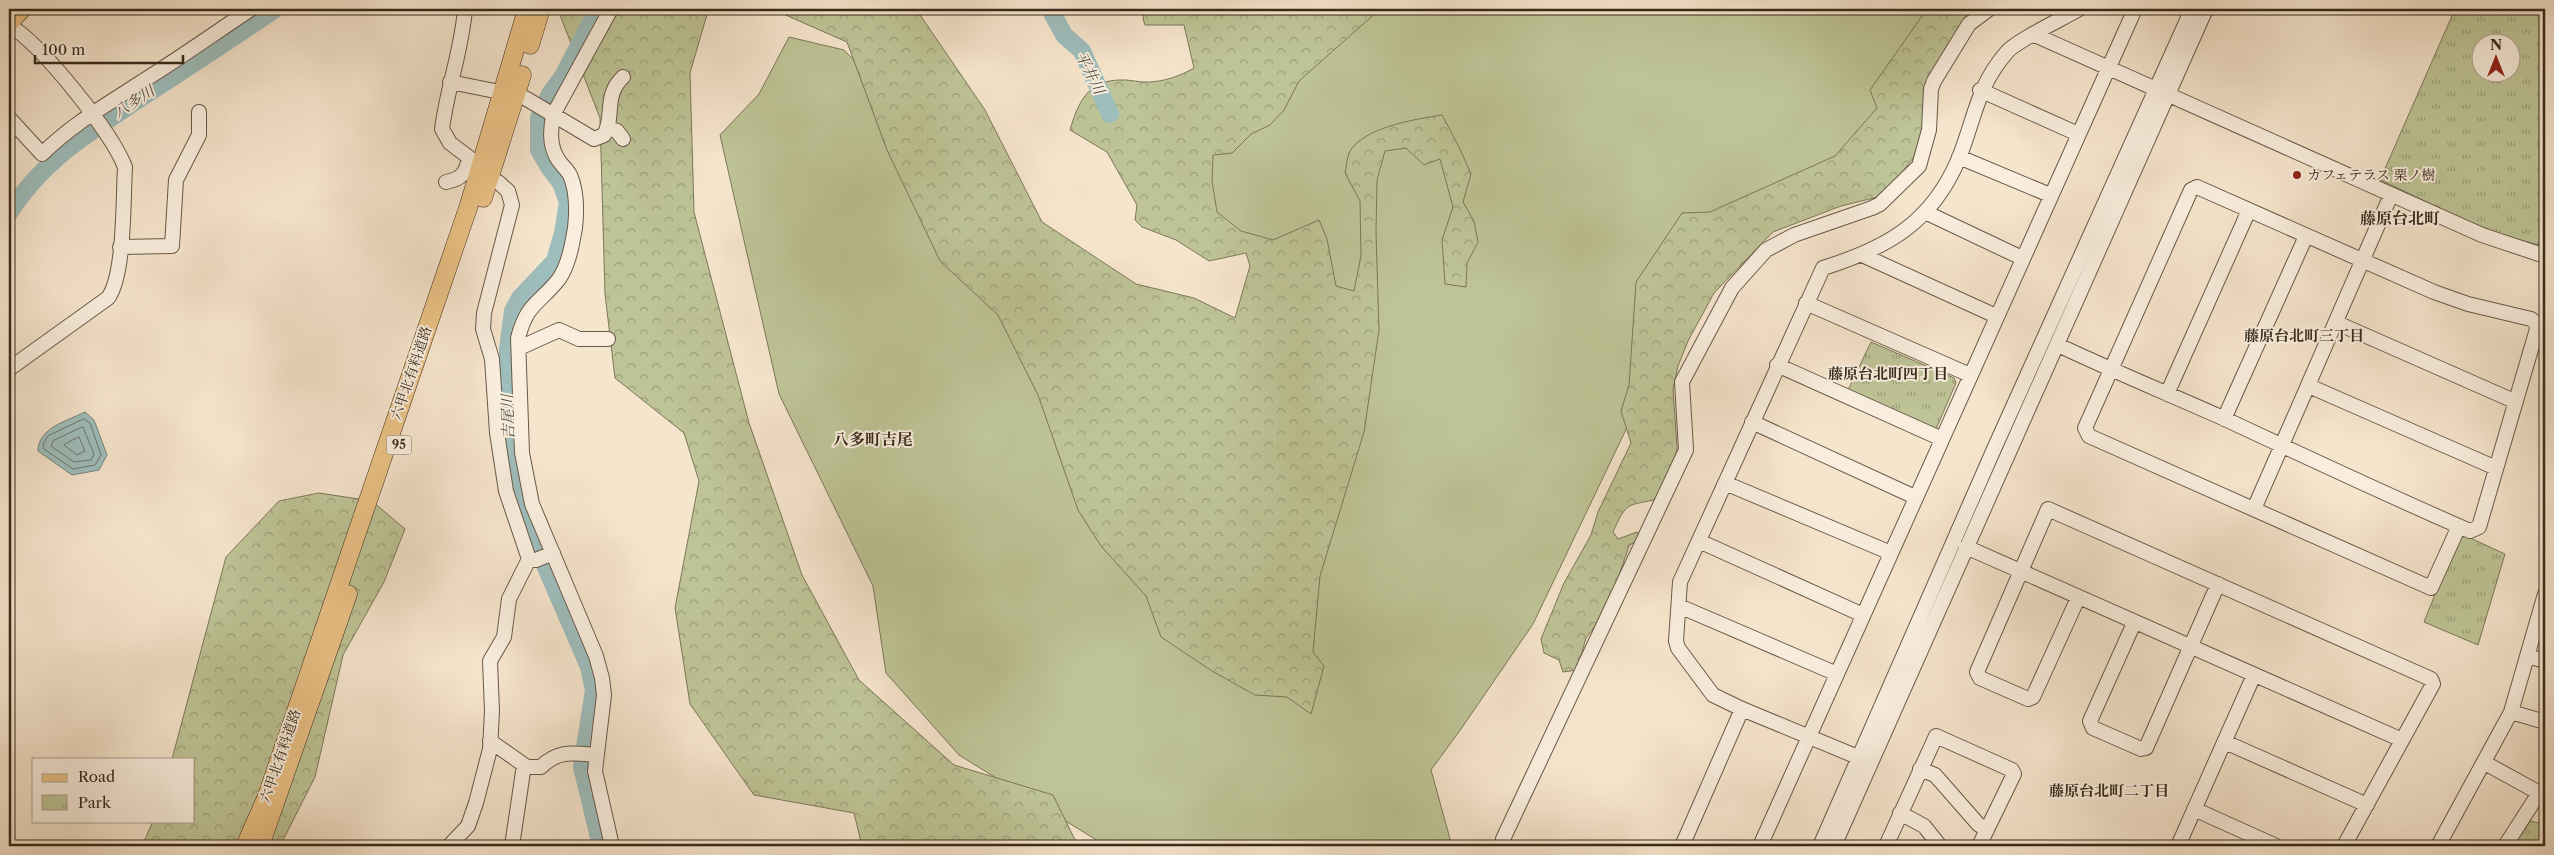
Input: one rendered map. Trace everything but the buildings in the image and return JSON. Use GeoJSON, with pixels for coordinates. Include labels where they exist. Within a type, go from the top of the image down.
{"type":"FeatureCollection","features":[{"type":"Feature","properties":{"kind":"main road"},"geometry":{"type":"LineString","coordinates":[[9,24],[22,9]]}},
{"type":"Feature","properties":{"kind":"main road","name":"六甲北有料道路"},"geometry":{"type":"LineString","coordinates":[[245,846],[267,796],[468,206],[528,9]]}},
{"type":"Feature","properties":{"kind":"main road","name":"六甲北有料道路"},"geometry":{"type":"LineString","coordinates":[[260,846],[306,721],[499,151],[541,9]]}},
{"type":"Feature","properties":{"kind":"street"},"geometry":{"type":"LineString","coordinates":[[9,118],[42,154],[67,130],[251,9]]}},
{"type":"Feature","properties":{"kind":"street"},"geometry":{"type":"LineString","coordinates":[[446,182],[459,179],[472,160],[450,143],[442,129],[450,82],[464,28],[465,9]]}},
{"type":"Feature","properties":{"kind":"street"},"geometry":{"type":"LineString","coordinates":[[611,9],[552,113],[550,138],[556,156],[569,174],[574,187],[577,206],[575,227],[569,259],[560,277],[532,304],[522,321],[518,348],[522,453],[532,504],[551,554],[596,656],[602,678],[602,714],[595,755],[595,771],[612,846]]}},
{"type":"Feature","properties":{"kind":"street"},"geometry":{"type":"LineString","coordinates":[[1503,838],[1686,450],[1682,382],[1732,288],[1766,250],[1794,235],[1880,204],[1919,166],[1929,130],[1931,89],[1934,81],[1969,24],[1989,9]]}},
{"type":"Feature","properties":{"kind":"street"},"geometry":{"type":"LineString","coordinates":[[1860,758],[1808,738],[1713,695],[1678,648],[1676,642],[1680,582],[1700,541],[1777,365],[1823,268],[1862,255],[1902,234],[1925,212],[1946,183],[1959,157],[1980,90],[2008,50],[2079,9]]}},
{"type":"Feature","properties":{"kind":"street"},"geometry":{"type":"LineString","coordinates":[[1760,846],[2134,9]]}},
{"type":"Feature","properties":{"kind":"street"},"geometry":{"type":"LineString","coordinates":[[1834,846],[2058,345],[2163,92],[2192,9]]}},
{"type":"Feature","properties":{"kind":"street"},"geometry":{"type":"LineString","coordinates":[[1820,846],[1990,458],[2163,92],[2206,9]]}},
{"type":"Feature","properties":{"kind":"street"},"geometry":{"type":"LineString","coordinates":[[9,24],[22,33],[41,53],[93,114],[125,167],[117,280],[108,298],[9,369]]}},
{"type":"Feature","properties":{"kind":"street"},"geometry":{"type":"LineString","coordinates":[[2035,35],[2482,235],[2545,256]]}},
{"type":"Feature","properties":{"kind":"street"},"geometry":{"type":"LineString","coordinates":[[531,101],[594,139],[604,136],[608,128],[609,101],[617,82],[622,77]]}},
{"type":"Feature","properties":{"kind":"street"},"geometry":{"type":"LineString","coordinates":[[450,82],[495,91]]}},
{"type":"Feature","properties":{"kind":"street"},"geometry":{"type":"LineString","coordinates":[[1980,90],[2078,134]]}},
{"type":"Feature","properties":{"kind":"street"},"geometry":{"type":"LineString","coordinates":[[120,247],[172,246],[176,180],[199,135],[199,112]]}},
{"type":"Feature","properties":{"kind":"street"},"geometry":{"type":"LineString","coordinates":[[608,128],[617,131],[623,139]]}},
{"type":"Feature","properties":{"kind":"street"},"geometry":{"type":"LineString","coordinates":[[1959,157],[2050,195]]}},
{"type":"Feature","properties":{"kind":"street"},"geometry":{"type":"LineString","coordinates":[[498,182],[508,191],[512,205],[484,313],[483,329],[492,359],[497,433],[506,491],[532,560]]}},
{"type":"Feature","properties":{"kind":"street"},"geometry":{"type":"LineString","coordinates":[[2058,345],[2110,369],[2224,419],[2470,531],[2479,527],[2514,401],[2537,329],[2536,323],[2531,319],[2468,304],[2434,292],[2197,187],[2191,190],[2110,369],[2085,428],[2089,436],[2431,588],[2459,526]]}},
{"type":"Feature","properties":{"kind":"street"},"geometry":{"type":"LineString","coordinates":[[2254,509],[2337,323],[2391,195]]}},
{"type":"Feature","properties":{"kind":"street"},"geometry":{"type":"LineString","coordinates":[[2167,394],[2249,210]]}},
{"type":"Feature","properties":{"kind":"street"},"geometry":{"type":"LineString","coordinates":[[1925,212],[2022,258]]}},
{"type":"Feature","properties":{"kind":"street"},"geometry":{"type":"LineString","coordinates":[[2224,419],[2306,236]]}},
{"type":"Feature","properties":{"kind":"street"},"geometry":{"type":"LineString","coordinates":[[1862,255],[1996,316]]}},
{"type":"Feature","properties":{"kind":"street"},"geometry":{"type":"LineString","coordinates":[[1806,303],[1970,376]]}},
{"type":"Feature","properties":{"kind":"street"},"geometry":{"type":"LineString","coordinates":[[2337,323],[2514,401]]}},
{"type":"Feature","properties":{"kind":"street"},"geometry":{"type":"LineString","coordinates":[[518,348],[559,330],[579,339],[608,339]]}},
{"type":"Feature","properties":{"kind":"street"},"geometry":{"type":"LineString","coordinates":[[1777,365],[1942,438]]}},
{"type":"Feature","properties":{"kind":"street"},"geometry":{"type":"LineString","coordinates":[[2309,386],[2496,468]]}},
{"type":"Feature","properties":{"kind":"street"},"geometry":{"type":"LineString","coordinates":[[1752,422],[1916,496]]}},
{"type":"Feature","properties":{"kind":"street"},"geometry":{"type":"LineString","coordinates":[[1725,483],[1891,553]]}},
{"type":"Feature","properties":{"kind":"street"},"geometry":{"type":"LineString","coordinates":[[2078,598],[2033,696],[2028,699],[1980,678],[1977,672],[2048,509],[2431,679],[2433,684],[2344,846]]}},
{"type":"Feature","properties":{"kind":"street"},"geometry":{"type":"LineString","coordinates":[[1700,541],[1863,615]]}},
{"type":"Feature","properties":{"kind":"street"},"geometry":{"type":"LineString","coordinates":[[1966,548],[2402,740]]}},
{"type":"Feature","properties":{"kind":"street"},"geometry":{"type":"LineString","coordinates":[[449,846],[468,826],[476,802],[490,741],[492,711],[490,661],[504,637],[508,599],[532,560],[551,554]]}},
{"type":"Feature","properties":{"kind":"street"},"geometry":{"type":"LineString","coordinates":[[2134,623],[2090,721],[2092,728],[2141,749],[2146,748],[2218,584]]}},
{"type":"Feature","properties":{"kind":"street"},"geometry":{"type":"LineString","coordinates":[[2438,846],[2511,712],[2544,602]]}},
{"type":"Feature","properties":{"kind":"street"},"geometry":{"type":"LineString","coordinates":[[1679,606],[1837,674]]}},
{"type":"Feature","properties":{"kind":"street"},"geometry":{"type":"LineString","coordinates":[[2527,656],[2545,661]]}},
{"type":"Feature","properties":{"kind":"street"},"geometry":{"type":"LineString","coordinates":[[2178,846],[2254,675]]}},
{"type":"Feature","properties":{"kind":"street"},"geometry":{"type":"LineString","coordinates":[[1682,846],[1742,709]]}},
{"type":"Feature","properties":{"kind":"street"},"geometry":{"type":"LineString","coordinates":[[2511,712],[2545,722]]}},
{"type":"Feature","properties":{"kind":"street"},"geometry":{"type":"LineString","coordinates":[[1886,846],[1936,736],[2012,770],[2014,774],[1979,846]]}},
{"type":"Feature","properties":{"kind":"street"},"geometry":{"type":"LineString","coordinates":[[490,741],[527,767],[540,767],[552,756],[574,753],[595,755]]}},
{"type":"Feature","properties":{"kind":"street"},"geometry":{"type":"LineString","coordinates":[[2225,742],[2367,805]]}},
{"type":"Feature","properties":{"kind":"street"},"geometry":{"type":"LineString","coordinates":[[2484,763],[2542,795],[2505,846]]}},
{"type":"Feature","properties":{"kind":"street"},"geometry":{"type":"LineString","coordinates":[[512,846],[524,764]]}},
{"type":"Feature","properties":{"kind":"street"},"geometry":{"type":"LineString","coordinates":[[1920,769],[1935,776],[1978,824],[1988,830]]}},
{"type":"Feature","properties":{"kind":"street"},"geometry":{"type":"LineString","coordinates":[[2194,809],[2276,846]]}},
{"type":"Feature","properties":{"kind":"street"},"geometry":{"type":"LineString","coordinates":[[1900,813],[1924,826],[1940,846]]}},
{"type":"Feature","properties":{"kind":"green space"},"geometry":{"type":"Polygon","coordinates":[[[563,9],[735,9],[708,11],[690,73],[694,212],[749,423],[802,575],[859,680],[954,765],[1053,795],[1078,846],[862,846],[854,813],[754,795],[690,704],[675,608],[699,481],[684,433],[615,378],[605,294],[600,118],[560,15],[563,9]]]}},
{"type":"Feature","properties":{"kind":"green space"},"geometry":{"type":"Polygon","coordinates":[[[772,9],[916,9],[985,110],[1042,222],[1136,284],[1194,298],[1235,318],[1250,266],[1246,253],[1209,261],[1176,240],[1142,227],[1135,220],[1137,205],[1107,152],[1070,130],[1077,111],[1086,95],[1099,84],[1119,80],[1162,81],[1194,68],[1184,25],[1145,25],[1143,19],[1144,9],[1380,9],[1299,81],[1284,110],[1270,125],[1251,134],[1232,153],[1213,155],[1212,181],[1217,212],[1241,231],[1273,240],[1319,220],[1327,239],[1336,286],[1354,291],[1361,256],[1360,201],[1345,173],[1349,153],[1356,144],[1366,137],[1391,126],[1442,115],[1471,174],[1463,202],[1474,221],[1478,242],[1467,263],[1466,287],[1445,284],[1442,240],[1453,207],[1440,159],[1424,165],[1406,148],[1385,151],[1377,180],[1376,232],[1379,330],[1364,432],[1320,576],[1313,652],[1324,666],[1311,714],[1287,697],[1255,695],[1212,671],[1161,637],[1146,596],[1101,546],[1078,510],[1038,395],[998,315],[940,261],[887,150],[847,42],[772,9]]]}},
{"type":"Feature","properties":{"kind":"green space"},"geometry":{"type":"Polygon","coordinates":[[[1301,9],[1954,9],[1844,157],[1731,210],[1533,624],[1431,770],[1452,846],[1099,846],[1098,841],[959,755],[886,673],[873,586],[779,394],[720,135],[759,94],[789,37],[844,50],[1114,324],[1235,377],[1280,257],[1160,198],[1301,9]]]}},
{"type":"Feature","properties":{"kind":"green space"},"geometry":{"type":"Polygon","coordinates":[[[1927,9],[1979,9],[1949,46],[1920,149],[1893,184],[1878,197],[1841,206],[1773,232],[1714,293],[1688,341],[1678,366],[1673,389],[1677,447],[1675,462],[1659,499],[1630,506],[1622,514],[1613,532],[1618,539],[1637,532],[1640,538],[1629,546],[1607,611],[1586,638],[1577,670],[1563,672],[1559,660],[1544,653],[1541,639],[1564,583],[1591,535],[1598,512],[1631,443],[1621,411],[1629,385],[1636,282],[1682,213],[1710,212],[1835,156],[1877,108],[1870,90],[1927,9]]]}},
{"type":"Feature","properties":{"kind":"green space"},"geometry":{"type":"Polygon","coordinates":[[[2455,9],[2545,9],[2545,246],[2482,227],[2380,180],[2455,9]]]}},
{"type":"Feature","properties":{"kind":"green space"},"geometry":{"type":"Polygon","coordinates":[[[1871,342],[1954,378],[1956,383],[1936,429],[1848,390],[1871,342]]]}},
{"type":"Feature","properties":{"kind":"green space"},"geometry":{"type":"Polygon","coordinates":[[[319,493],[372,501],[405,529],[384,582],[343,655],[315,777],[280,846],[142,846],[153,822],[195,822],[195,758],[172,758],[226,557],[279,501],[319,493]]]}},
{"type":"Feature","properties":{"kind":"green space"},"geometry":{"type":"Polygon","coordinates":[[[2466,536],[2505,554],[2478,645],[2424,622],[2457,539],[2466,536]]]}},
{"type":"Feature","properties":{"kind":"green space"},"geometry":{"type":"Polygon","coordinates":[[[2545,813],[2545,846],[2513,846],[2530,821],[2539,823],[2545,813]]]}},
{"type":"Feature","properties":{"kind":"water"},"geometry":{"type":"Polygon","coordinates":[[[85,412],[94,420],[107,455],[99,470],[72,475],[38,451],[39,443],[43,436],[55,426],[85,412]]]}},
{"type":"Feature","properties":{"kind":"waterway","name":"八多川"},"geometry":{"type":"LineString","coordinates":[[9,213],[37,177],[84,136],[275,9]]}},
{"type":"Feature","properties":{"kind":"waterway","name":"吉尾川"},"geometry":{"type":"LineString","coordinates":[[598,9],[563,76],[550,94],[539,118],[539,150],[561,183],[568,202],[563,233],[555,261],[520,298],[513,311],[508,349],[507,431],[516,492],[532,535],[589,667],[594,690],[582,767],[601,846]]}},
{"type":"Feature","properties":{"kind":"waterway","name":"平井川"},"geometry":{"type":"LineString","coordinates":[[1050,9],[1064,35],[1082,51],[1110,114]]}},
{"type":"Feature","properties":{"kind":"place","name":"カフェテラス 栗ノ樹"},"geometry":{"type":"Point","coordinates":[2297,175]}},
{"type":"Feature","properties":{"kind":"district","name":"藤原台北町"},"geometry":{"type":"Point","coordinates":[2400,218]}},
{"type":"Feature","properties":{"kind":"district","name":"藤原台北町三丁目"},"geometry":{"type":"Point","coordinates":[2304,336]}},
{"type":"Feature","properties":{"kind":"district","name":"藤原台北町四丁目"},"geometry":{"type":"Point","coordinates":[1888,374]}},
{"type":"Feature","properties":{"kind":"district","name":"八多町吉尾"},"geometry":{"type":"Point","coordinates":[873,439]}},
{"type":"Feature","properties":{"kind":"district","name":"藤原台北町二丁目"},"geometry":{"type":"Point","coordinates":[2109,791]}}]}
